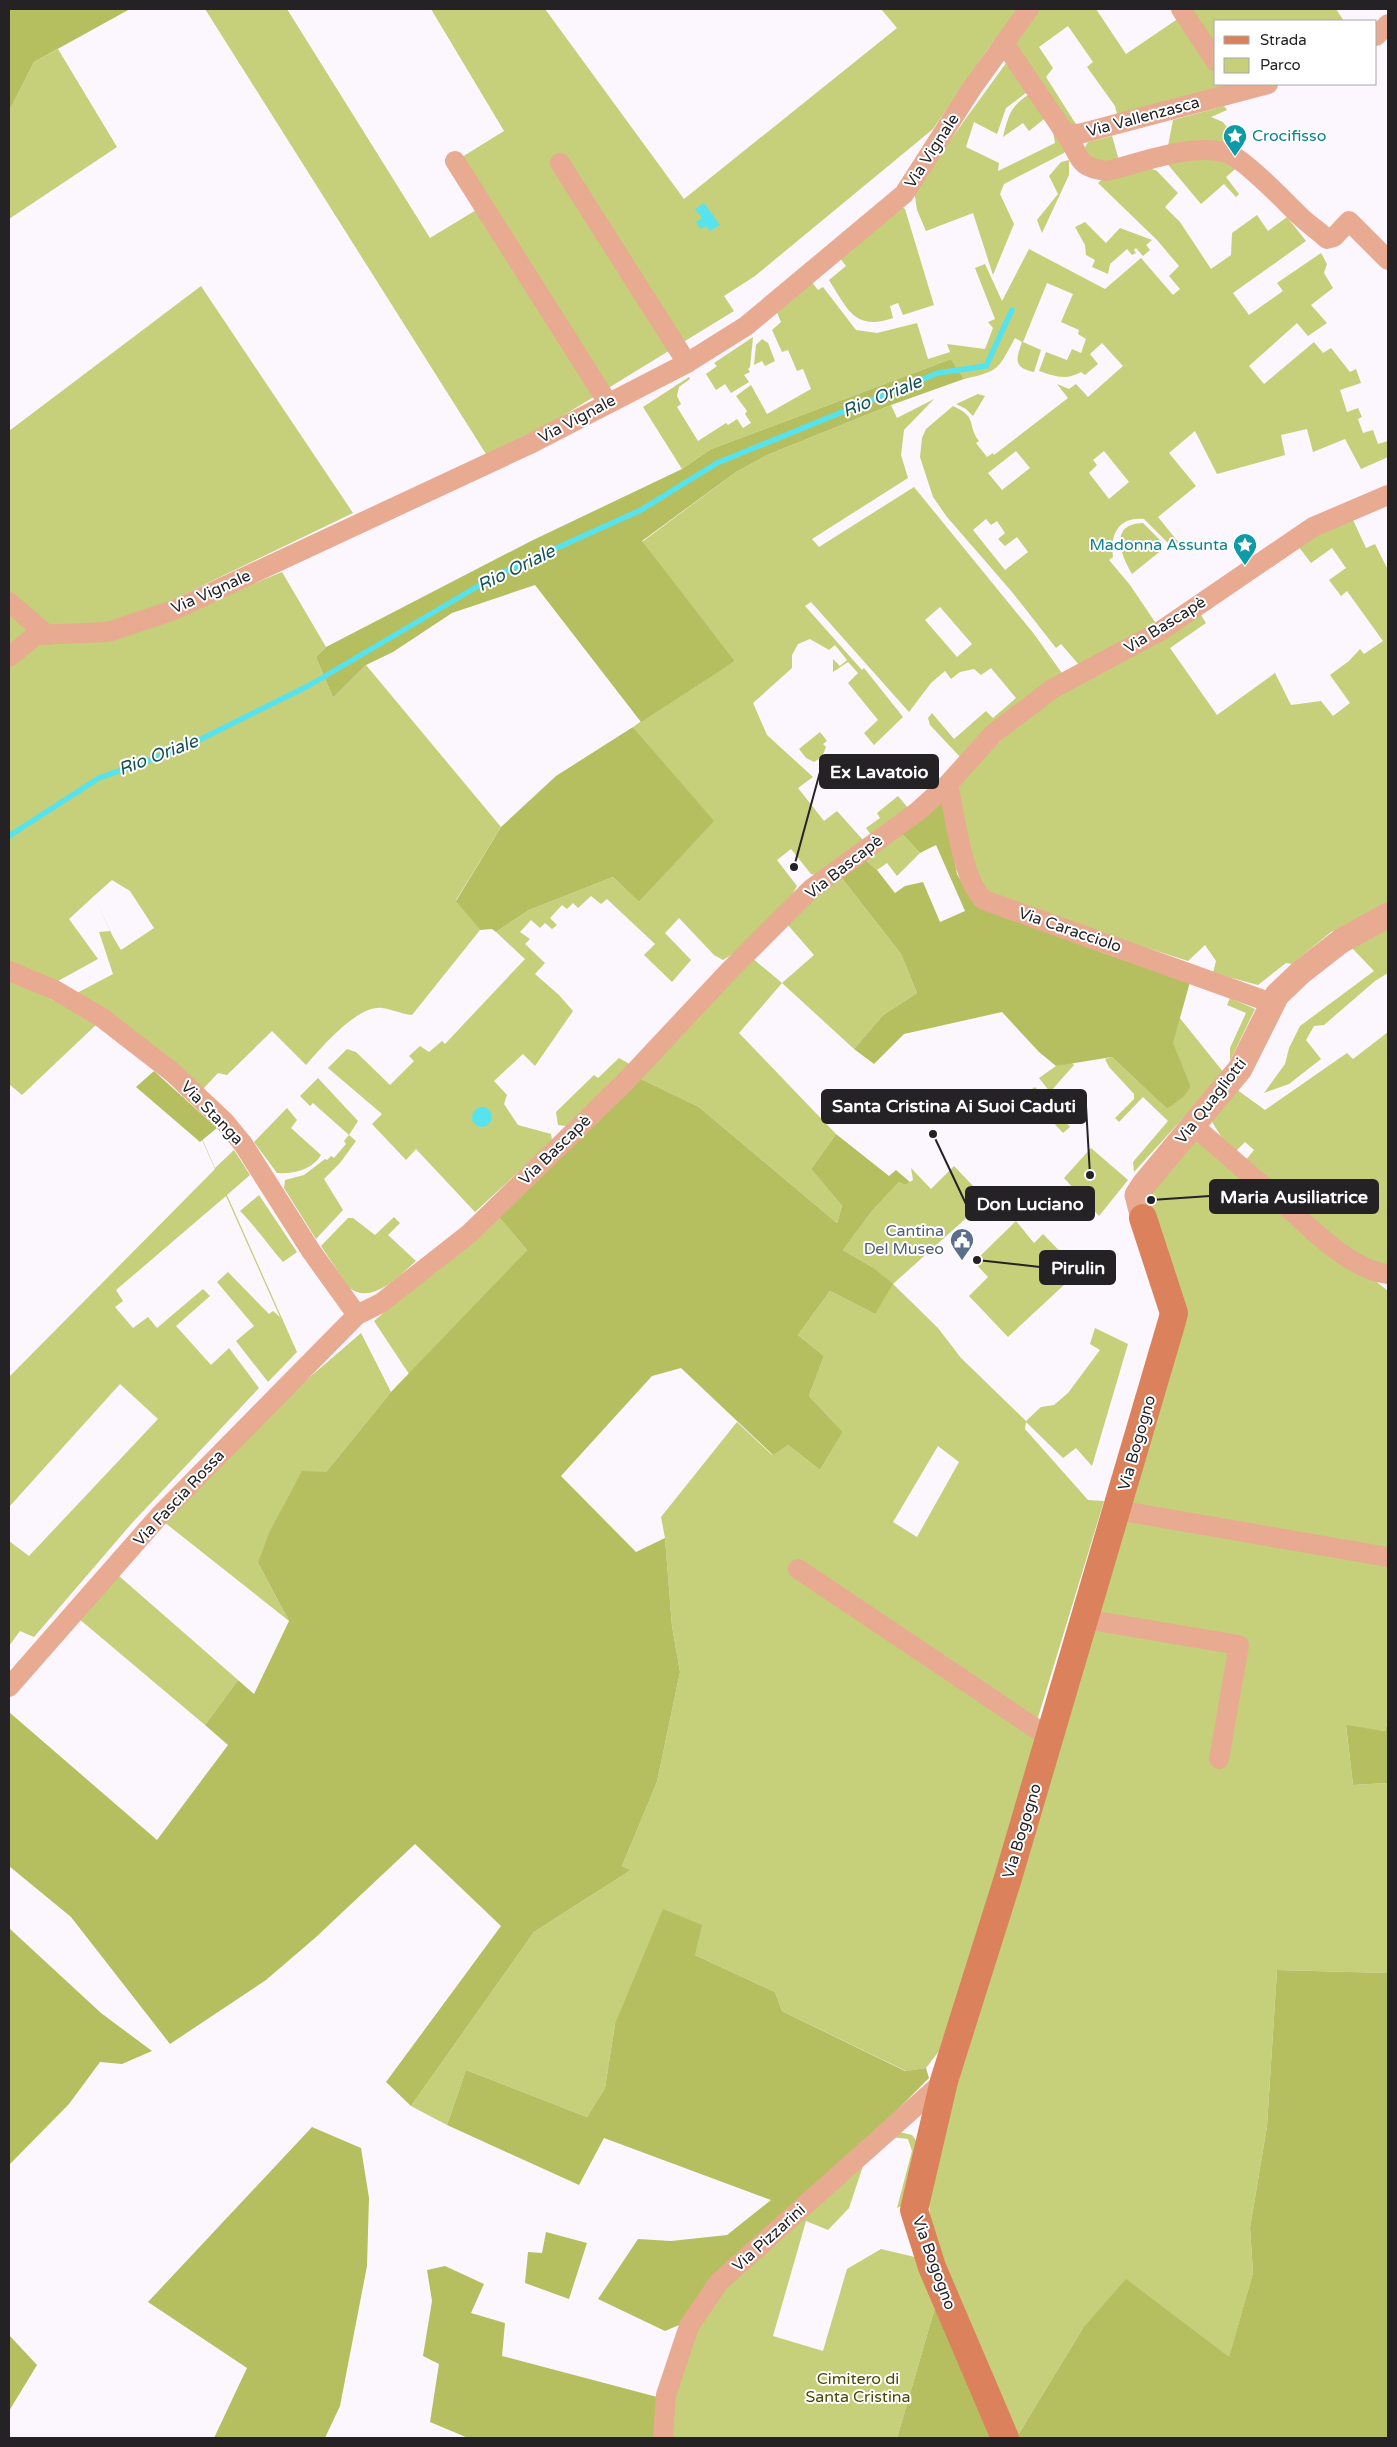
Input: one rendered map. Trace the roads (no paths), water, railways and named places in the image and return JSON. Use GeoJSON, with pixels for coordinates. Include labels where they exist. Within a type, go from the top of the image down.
{"type":"FeatureCollection","features":[{"type":"Feature","properties":{"kind":"main road","name":"Via Bogogno"},"geometry":{"type":"LineString","coordinates":[[1005,2438],[932,2267],[914,2210],[944,2080],[1050,1738],[1174,1314],[1143,1218]]}},
{"type":"Feature","properties":{"kind":"street","name":"Via Vignale"},"geometry":{"type":"LineString","coordinates":[[9,657],[36,635],[108,632],[174,610],[528,445],[687,363],[746,326],[904,194],[972,88],[1029,9]]}},
{"type":"Feature","properties":{"kind":"street"},"geometry":{"type":"LineString","coordinates":[[1182,9],[1214,59]]}},
{"type":"Feature","properties":{"kind":"street"},"geometry":{"type":"LineString","coordinates":[[1377,35],[1388,24]]}},
{"type":"Feature","properties":{"kind":"street","name":"Via Vallenzasca"},"geometry":{"type":"LineString","coordinates":[[1004,43],[1065,133],[1079,134],[1233,88],[1259,85]]}},
{"type":"Feature","properties":{"kind":"street"},"geometry":{"type":"LineString","coordinates":[[1065,133],[1081,163],[1094,170],[1107,172],[1187,151],[1226,152],[1241,160],[1327,239],[1334,237],[1349,221],[1388,260]]}},
{"type":"Feature","properties":{"kind":"street"},"geometry":{"type":"LineString","coordinates":[[455,161],[608,403]]}},
{"type":"Feature","properties":{"kind":"street"},"geometry":{"type":"LineString","coordinates":[[560,163],[687,363]]}},
{"type":"Feature","properties":{"kind":"street","name":"Via Bascapè"},"geometry":{"type":"LineString","coordinates":[[357,1315],[381,1303],[470,1233],[625,1082],[810,889],[917,812],[948,784],[993,734],[1052,689],[1162,630],[1312,527],[1388,495]]}},
{"type":"Feature","properties":{"kind":"street"},"geometry":{"type":"LineString","coordinates":[[9,602],[47,635]]}},
{"type":"Feature","properties":{"kind":"street","name":"Via Caracciolo"},"geometry":{"type":"LineString","coordinates":[[948,784],[968,876],[977,893],[984,900],[1272,1004]]}},
{"type":"Feature","properties":{"kind":"street","name":"Via Quagliotti"},"geometry":{"type":"LineString","coordinates":[[1143,1218],[1137,1195],[1144,1183],[1194,1126],[1240,1069],[1272,1004],[1300,973],[1342,940],[1388,915]]}},
{"type":"Feature","properties":{"kind":"street","name":"Via Stanga"},"geometry":{"type":"LineString","coordinates":[[9,971],[55,990],[100,1017],[172,1072],[225,1122],[244,1144],[311,1251],[357,1315]]}},
{"type":"Feature","properties":{"kind":"street"},"geometry":{"type":"LineString","coordinates":[[1194,1126],[1327,1241],[1359,1264],[1378,1273],[1388,1274]]}},
{"type":"Feature","properties":{"kind":"street","name":"Via Fascia Rossa"},"geometry":{"type":"LineString","coordinates":[[9,1687],[160,1515],[357,1315]]}},
{"type":"Feature","properties":{"kind":"street"},"geometry":{"type":"LineString","coordinates":[[1117,1510],[1388,1556]]}},
{"type":"Feature","properties":{"kind":"street"},"geometry":{"type":"LineString","coordinates":[[798,1569],[1050,1738]]}},
{"type":"Feature","properties":{"kind":"street"},"geometry":{"type":"LineString","coordinates":[[1084,1619],[1239,1645],[1220,1759]]}},
{"type":"Feature","properties":{"kind":"street","name":"Via Pizzarini"},"geometry":{"type":"LineString","coordinates":[[663,2438],[666,2395],[689,2326],[720,2282],[944,2080]]}},
{"type":"Feature","properties":{"kind":"water"},"geometry":{"type":"Polygon","coordinates":[[[704,203],[720,225],[710,231],[706,226],[701,229],[696,222],[702,218],[695,209],[704,203]]]}},
{"type":"Feature","properties":{"kind":"water"},"geometry":{"type":"Polygon","coordinates":[[[478,1107],[486,1107],[492,1113],[492,1121],[486,1127],[478,1127],[472,1121],[472,1113],[478,1107]]]}},
{"type":"Feature","properties":{"kind":"waterway","name":"Rio Oriale"},"geometry":{"type":"LineString","coordinates":[[9,836],[99,778],[181,749],[310,685],[497,575],[641,510],[717,463],[938,373],[986,366],[1012,310]]}},
{"type":"Feature","properties":{"kind":"place","name":"Crocifisso"},"geometry":{"type":"Point","coordinates":[1235,157]}},
{"type":"Feature","properties":{"kind":"place","name":"Madonna Assunta"},"geometry":{"type":"Point","coordinates":[1245,566]}},
{"type":"Feature","properties":{"kind":"place","name":"Ex Lavatoio"},"geometry":{"type":"Point","coordinates":[794,867]}},
{"type":"Feature","properties":{"kind":"place","name":"Don Luciano"},"geometry":{"type":"Point","coordinates":[933,1134]}},
{"type":"Feature","properties":{"kind":"place","name":"Santa Cristina Ai Suoi Caduti"},"geometry":{"type":"Point","coordinates":[1090,1175]}},
{"type":"Feature","properties":{"kind":"place","name":"Maria Ausiliatrice"},"geometry":{"type":"Point","coordinates":[1151,1200]}},
{"type":"Feature","properties":{"kind":"place","name":"Pirulin"},"geometry":{"type":"Point","coordinates":[977,1260]}},
{"type":"Feature","properties":{"kind":"place","name":"Cantina Del Museo"},"geometry":{"type":"Point","coordinates":[962,1261]}},
{"type":"Feature","properties":{"kind":"park label","name":"Cimitero di Santa Cristina"},"geometry":{"type":"Point","coordinates":[858,2388]}}]}
